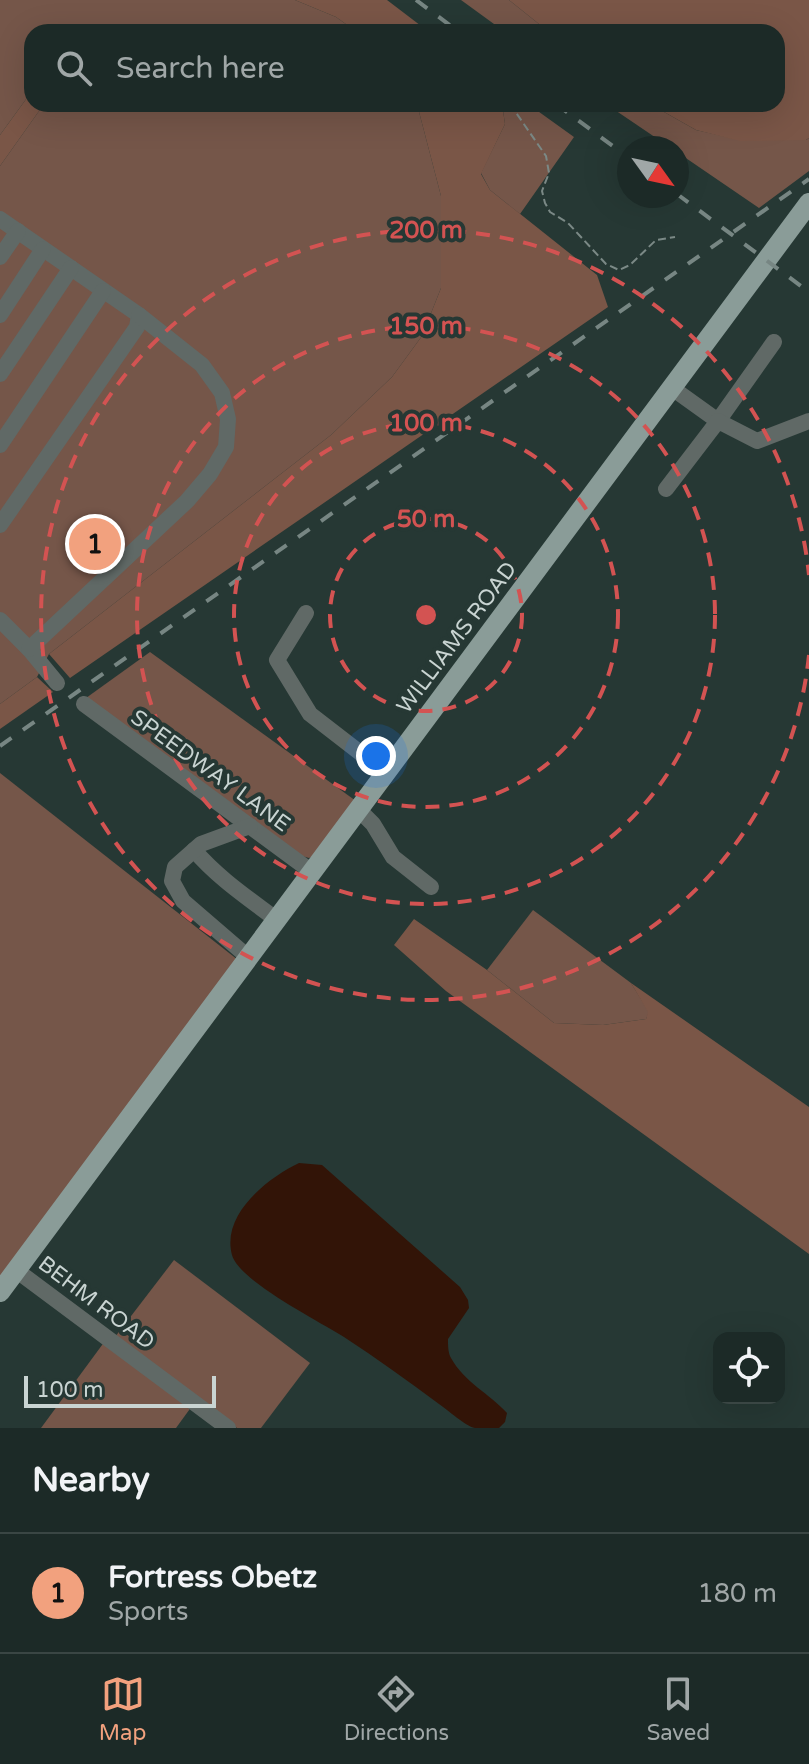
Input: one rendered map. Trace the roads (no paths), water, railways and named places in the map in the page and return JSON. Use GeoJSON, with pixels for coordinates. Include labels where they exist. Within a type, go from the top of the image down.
{"type":"FeatureCollection","features":[{"type":"Feature","properties":{"kind":"main road","name":"WILLIAMS ROAD"},"geometry":{"type":"LineString","coordinates":[[0,1292],[809,203]]}},
{"type":"Feature","properties":{"kind":"street"},"geometry":{"type":"LineString","coordinates":[[0,219],[139,315],[202,365],[222,393],[228,419],[226,447],[210,474],[187,501],[29,649]]}},
{"type":"Feature","properties":{"kind":"street"},"geometry":{"type":"LineString","coordinates":[[0,257],[18,231]]}},
{"type":"Feature","properties":{"kind":"street"},"geometry":{"type":"LineString","coordinates":[[0,315],[43,249]]}},
{"type":"Feature","properties":{"kind":"street"},"geometry":{"type":"LineString","coordinates":[[0,374],[71,268]]}},
{"type":"Feature","properties":{"kind":"street"},"geometry":{"type":"LineString","coordinates":[[0,445],[103,291]]}},
{"type":"Feature","properties":{"kind":"street"},"geometry":{"type":"LineString","coordinates":[[0,525],[137,327],[139,315]]}},
{"type":"Feature","properties":{"kind":"street"},"geometry":{"type":"LineString","coordinates":[[666,489],[774,342]]}},
{"type":"Feature","properties":{"kind":"street"},"geometry":{"type":"LineString","coordinates":[[672,388],[718,421],[757,441],[809,421]]}},
{"type":"Feature","properties":{"kind":"street"},"geometry":{"type":"LineString","coordinates":[[306,613],[277,660],[310,714],[385,772]]}},
{"type":"Feature","properties":{"kind":"street"},"geometry":{"type":"LineString","coordinates":[[0,620],[57,683]]}},
{"type":"Feature","properties":{"kind":"street","name":"SPEEDWAY LANE"},"geometry":{"type":"LineString","coordinates":[[84,704],[312,872]]}},
{"type":"Feature","properties":{"kind":"street"},"geometry":{"type":"LineString","coordinates":[[358,809],[373,824],[393,857],[431,887]]}},
{"type":"Feature","properties":{"kind":"street"},"geometry":{"type":"LineString","coordinates":[[248,957],[183,901],[172,881],[175,867],[201,844],[250,826]]}},
{"type":"Feature","properties":{"kind":"street"},"geometry":{"type":"LineString","coordinates":[[194,850],[229,884],[277,920]]}},
{"type":"Feature","properties":{"kind":"street","name":"BEHM ROAD"},"geometry":{"type":"LineString","coordinates":[[16,1270],[228,1428]]}},
{"type":"Feature","properties":{"kind":"railway"},"geometry":{"type":"LineString","coordinates":[[416,0],[448,24]]}},
{"type":"Feature","properties":{"kind":"railway"},"geometry":{"type":"LineString","coordinates":[[567,112],[617,149]]}},
{"type":"Feature","properties":{"kind":"railway"},"geometry":{"type":"LineString","coordinates":[[0,746],[809,179]]}},
{"type":"Feature","properties":{"kind":"railway"},"geometry":{"type":"LineString","coordinates":[[689,203],[809,292]]}},
{"type":"Feature","properties":{"kind":"place","name":"Fortress Obetz"},"geometry":{"type":"Point","coordinates":[95,544]}}]}
